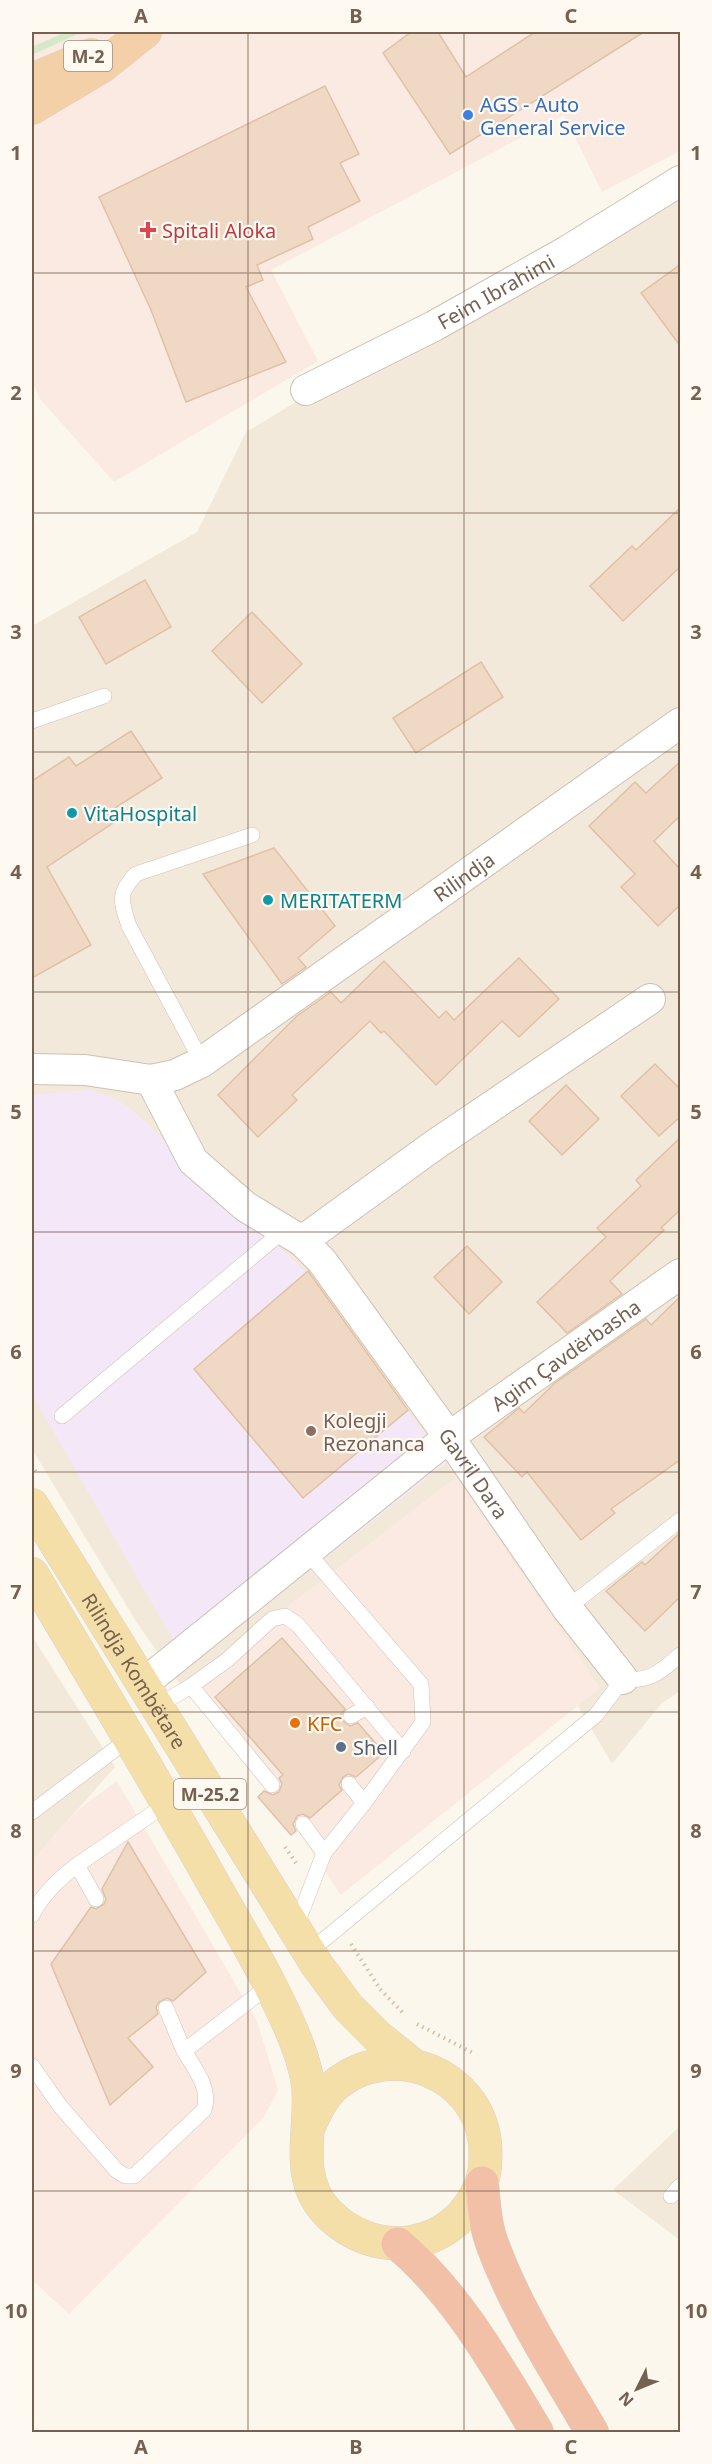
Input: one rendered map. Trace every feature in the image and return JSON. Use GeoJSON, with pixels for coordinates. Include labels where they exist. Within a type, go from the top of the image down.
{"type":"FeatureCollection","features":[{"type":"Feature","properties":{"kind":"highway","name":"M-2"},"geometry":{"type":"LineString","coordinates":[[32,80],[146,32]]}},
{"type":"Feature","properties":{"kind":"highway"},"geometry":{"type":"LineString","coordinates":[[32,108],[101,67],[146,32]]}},
{"type":"Feature","properties":{"kind":"highway"},"geometry":{"type":"LineString","coordinates":[[482,2183],[490,2236],[508,2281],[592,2433]]}},
{"type":"Feature","properties":{"kind":"highway"},"geometry":{"type":"LineString","coordinates":[[398,2244],[424,2266],[446,2292],[537,2433]]}},
{"type":"Feature","properties":{"kind":"main road","name":"Rilindja Kombëtare"},"geometry":{"type":"LineString","coordinates":[[32,1505],[302,1941],[348,2007],[377,2036],[412,2064]]}},
{"type":"Feature","properties":{"kind":"main road","name":"Rilindja Kombëtare"},"geometry":{"type":"LineString","coordinates":[[32,1574],[168,1803],[270,1985],[302,2056],[308,2085],[309,2126]]}},
{"type":"Feature","properties":{"kind":"main road","name":"M-25.2"},"geometry":{"type":"LineString","coordinates":[[386,2063],[412,2064],[437,2073],[458,2087],[474,2108],[484,2132],[486,2149],[482,2183],[469,2207],[450,2227],[425,2240],[398,2244],[370,2241],[344,2228],[323,2208],[309,2182],[304,2154],[309,2126],[320,2102],[338,2083],[360,2069],[386,2063]]}},
{"type":"Feature","properties":{"kind":"street","name":"Feim Ibrahimi"},"geometry":{"type":"LineString","coordinates":[[306,390],[434,326],[681,181]]}},
{"type":"Feature","properties":{"kind":"street","name":"Rilindja"},"geometry":{"type":"LineString","coordinates":[[151,1080],[175,1075],[202,1062],[681,723]]}},
{"type":"Feature","properties":{"kind":"street"},"geometry":{"type":"LineString","coordinates":[[292,1236],[433,1146],[650,999]]}},
{"type":"Feature","properties":{"kind":"street"},"geometry":{"type":"LineString","coordinates":[[32,1069],[85,1070],[151,1080]]}},
{"type":"Feature","properties":{"kind":"street","name":"Gavril Dara"},"geometry":{"type":"LineString","coordinates":[[151,1080],[193,1161],[246,1207],[292,1236],[322,1261],[449,1437],[567,1608],[623,1679]]}},
{"type":"Feature","properties":{"kind":"street","name":"Agim Çavdërbasha"},"geometry":{"type":"LineString","coordinates":[[150,1696],[307,1552],[449,1437],[681,1274]]}},
{"type":"Feature","properties":{"kind":"lane"},"geometry":{"type":"LineString","coordinates":[[32,721],[104,696]]}},
{"type":"Feature","properties":{"kind":"lane"},"geometry":{"type":"LineString","coordinates":[[202,1062],[129,926],[121,902],[123,887],[136,874],[252,835]]}},
{"type":"Feature","properties":{"kind":"lane"},"geometry":{"type":"LineString","coordinates":[[62,1416],[292,1236]]}},
{"type":"Feature","properties":{"kind":"lane"},"geometry":{"type":"LineString","coordinates":[[567,1608],[681,1520]]}},
{"type":"Feature","properties":{"kind":"lane"},"geometry":{"type":"LineString","coordinates":[[302,1941],[324,1853],[423,1722],[421,1684],[307,1552]]}},
{"type":"Feature","properties":{"kind":"lane"},"geometry":{"type":"LineString","coordinates":[[150,1696],[191,1686],[227,1660],[272,1619],[285,1616],[298,1624],[403,1751]]}},
{"type":"Feature","properties":{"kind":"lane"},"geometry":{"type":"LineString","coordinates":[[302,1941],[596,1715],[623,1679],[640,1681],[650,1678],[681,1655]]}},
{"type":"Feature","properties":{"kind":"lane"},"geometry":{"type":"LineString","coordinates":[[191,1686],[268,1769],[272,1785]]}},
{"type":"Feature","properties":{"kind":"lane"},"geometry":{"type":"LineString","coordinates":[[351,1716],[368,1707]]}},
{"type":"Feature","properties":{"kind":"lane"},"geometry":{"type":"LineString","coordinates":[[34,1806],[130,1738]]}},
{"type":"Feature","properties":{"kind":"lane"},"geometry":{"type":"LineString","coordinates":[[349,1784],[364,1803]]}},
{"type":"Feature","properties":{"kind":"lane"},"geometry":{"type":"LineString","coordinates":[[32,1915],[38,1902],[54,1883],[168,1803]]}},
{"type":"Feature","properties":{"kind":"lane"},"geometry":{"type":"LineString","coordinates":[[303,1824],[324,1853]]}},
{"type":"Feature","properties":{"kind":"lane"},"geometry":{"type":"LineString","coordinates":[[76,1866],[96,1899]]}},
{"type":"Feature","properties":{"kind":"lane"},"geometry":{"type":"LineString","coordinates":[[184,2050],[270,1985]]}},
{"type":"Feature","properties":{"kind":"lane"},"geometry":{"type":"LineString","coordinates":[[32,2066],[60,2106],[116,2170],[125,2176],[134,2176],[204,2110],[207,2101],[206,2091],[184,2050],[166,2008]]}},
{"type":"Feature","properties":{"kind":"shaded area"},"geometry":{"type":"Polygon","coordinates":[[[32,32],[680,32],[680,151],[602,192],[564,115],[271,270],[318,361],[114,482],[40,399],[32,379],[32,32]]]}},
{"type":"Feature","properties":{"kind":"shaded area"},"geometry":{"type":"Polygon","coordinates":[[[680,170],[680,1691],[662,1703],[612,1764],[456,1498],[190,1699],[137,1623],[32,1449],[32,626],[197,532],[246,432],[680,170]]]}},
{"type":"Feature","properties":{"kind":"shaded area"},"geometry":{"type":"Polygon","coordinates":[[[88,1090],[107,1095],[129,1107],[300,1266],[446,1463],[188,1666],[32,1394],[32,1095],[88,1090]]]}},
{"type":"Feature","properties":{"kind":"shaded area"},"geometry":{"type":"Polygon","coordinates":[[[456,1477],[600,1688],[341,1895],[196,1677],[456,1477]]]}},
{"type":"Feature","properties":{"kind":"shaded area"},"geometry":{"type":"Polygon","coordinates":[[[32,1636],[115,1767],[32,1861],[32,1636]]]}},
{"type":"Feature","properties":{"kind":"shaded area"},"geometry":{"type":"Polygon","coordinates":[[[117,1781],[257,2021],[278,2090],[264,2117],[69,2314],[32,2280],[32,1861],[84,1805],[117,1781]]]}},
{"type":"Feature","properties":{"kind":"shaded area"},"geometry":{"type":"Polygon","coordinates":[[[680,2126],[680,2240],[613,2190],[680,2126]]]}},
{"type":"Feature","properties":{"kind":"green space"},"geometry":{"type":"Polygon","coordinates":[[[66,32],[82,32],[32,55],[32,47],[66,32]]]}},
{"type":"Feature","properties":{"kind":"building","name":"AGS - Auto General Service"},"geometry":{"type":"Polygon","coordinates":[[[411,32],[438,32],[466,77],[535,32],[644,32],[450,154],[383,53],[411,32]]]}},
{"type":"Feature","properties":{"kind":"building"},"geometry":{"type":"Polygon","coordinates":[[[325,86],[359,154],[340,163],[360,201],[308,227],[313,239],[257,265],[263,280],[246,287],[286,362],[186,402],[151,310],[99,197],[325,86]]]}},
{"type":"Feature","properties":{"kind":"building"},"geometry":{"type":"Polygon","coordinates":[[[681,264],[681,347],[641,293],[681,264]]]}},
{"type":"Feature","properties":{"kind":"building"},"geometry":{"type":"Polygon","coordinates":[[[681,507],[681,566],[623,621],[590,586],[632,546],[636,550],[681,507]]]}},
{"type":"Feature","properties":{"kind":"building"},"geometry":{"type":"Polygon","coordinates":[[[145,580],[171,627],[106,664],[79,617],[145,580]]]}},
{"type":"Feature","properties":{"kind":"building"},"geometry":{"type":"Polygon","coordinates":[[[252,612],[302,664],[262,703],[212,651],[252,612]]]}},
{"type":"Feature","properties":{"kind":"building"},"geometry":{"type":"Polygon","coordinates":[[[481,662],[503,697],[416,753],[393,718],[481,662]]]}},
{"type":"Feature","properties":{"kind":"building"},"geometry":{"type":"Polygon","coordinates":[[[131,731],[162,778],[107,813],[113,823],[47,867],[91,945],[32,978],[32,781],[69,757],[76,766],[131,731]]]}},
{"type":"Feature","properties":{"kind":"building"},"geometry":{"type":"Polygon","coordinates":[[[681,761],[681,815],[654,841],[681,870],[681,904],[658,926],[621,887],[635,874],[589,826],[635,782],[646,793],[681,761]]]}},
{"type":"Feature","properties":{"kind":"building","name":"MERITATERM"},"geometry":{"type":"Polygon","coordinates":[[[274,848],[335,926],[298,958],[306,967],[282,984],[203,874],[274,848]]]}},
{"type":"Feature","properties":{"kind":"building"},"geometry":{"type":"Polygon","coordinates":[[[519,958],[559,999],[519,1037],[502,1021],[436,1085],[384,1031],[381,1033],[370,1021],[292,1095],[297,1100],[258,1137],[218,1095],[297,1016],[331,992],[341,1003],[384,961],[439,1018],[446,1011],[454,1020],[519,958]]]}},
{"type":"Feature","properties":{"kind":"building"},"geometry":{"type":"Polygon","coordinates":[[[655,1064],[681,1090],[681,1116],[659,1136],[621,1096],[655,1064]]]}},
{"type":"Feature","properties":{"kind":"building"},"geometry":{"type":"Polygon","coordinates":[[[566,1085],[599,1119],[562,1155],[529,1121],[566,1085]]]}},
{"type":"Feature","properties":{"kind":"building"},"geometry":{"type":"Polygon","coordinates":[[[681,1137],[681,1209],[661,1228],[664,1230],[610,1281],[622,1294],[567,1333],[537,1302],[606,1237],[597,1228],[641,1186],[636,1180],[681,1137]]]}},
{"type":"Feature","properties":{"kind":"building"},"geometry":{"type":"Polygon","coordinates":[[[467,1246],[502,1282],[469,1314],[434,1277],[467,1246]]]}},
{"type":"Feature","properties":{"kind":"building"},"geometry":{"type":"Polygon","coordinates":[[[308,1271],[408,1410],[303,1498],[194,1369],[308,1271]]]}},
{"type":"Feature","properties":{"kind":"building"},"geometry":{"type":"Polygon","coordinates":[[[681,1296],[681,1459],[611,1509],[615,1513],[581,1540],[527,1472],[522,1477],[484,1437],[519,1408],[524,1413],[555,1383],[646,1319],[651,1325],[681,1296]]]}},
{"type":"Feature","properties":{"kind":"building"},"geometry":{"type":"Polygon","coordinates":[[[681,1532],[681,1596],[645,1631],[606,1591],[642,1562],[645,1565],[681,1532]]]}},
{"type":"Feature","properties":{"kind":"building"},"geometry":{"type":"Polygon","coordinates":[[[282,1638],[345,1709],[341,1715],[343,1721],[350,1726],[358,1723],[384,1753],[356,1777],[348,1774],[343,1777],[339,1785],[342,1790],[310,1818],[303,1814],[297,1816],[293,1824],[296,1831],[291,1835],[258,1797],[264,1791],[273,1795],[279,1792],[282,1784],[279,1778],[283,1775],[215,1697],[282,1638]]]}},
{"type":"Feature","properties":{"kind":"building"},"geometry":{"type":"Polygon","coordinates":[[[128,1842],[206,1972],[173,2001],[167,1998],[159,2002],[156,2007],[158,2014],[128,2038],[153,2067],[110,2105],[51,1964],[91,1907],[96,1909],[104,1904],[106,1899],[102,1889],[128,1842]]]}},
{"type":"Feature","properties":{"kind":"place","name":"AGS - Auto General Service"},"geometry":{"type":"Point","coordinates":[468,115]}},
{"type":"Feature","properties":{"kind":"place","name":"Spitali Aloka"},"geometry":{"type":"Point","coordinates":[148,230]}},
{"type":"Feature","properties":{"kind":"place","name":"VitaHospital"},"geometry":{"type":"Point","coordinates":[72,813]}},
{"type":"Feature","properties":{"kind":"place","name":"MERITATERM"},"geometry":{"type":"Point","coordinates":[268,900]}},
{"type":"Feature","properties":{"kind":"place","name":"Kolegji Rezonanca"},"geometry":{"type":"Point","coordinates":[311,1431]}},
{"type":"Feature","properties":{"kind":"place","name":"KFC"},"geometry":{"type":"Point","coordinates":[295,1723]}},
{"type":"Feature","properties":{"kind":"place","name":"Shell"},"geometry":{"type":"Point","coordinates":[341,1747]}}]}
